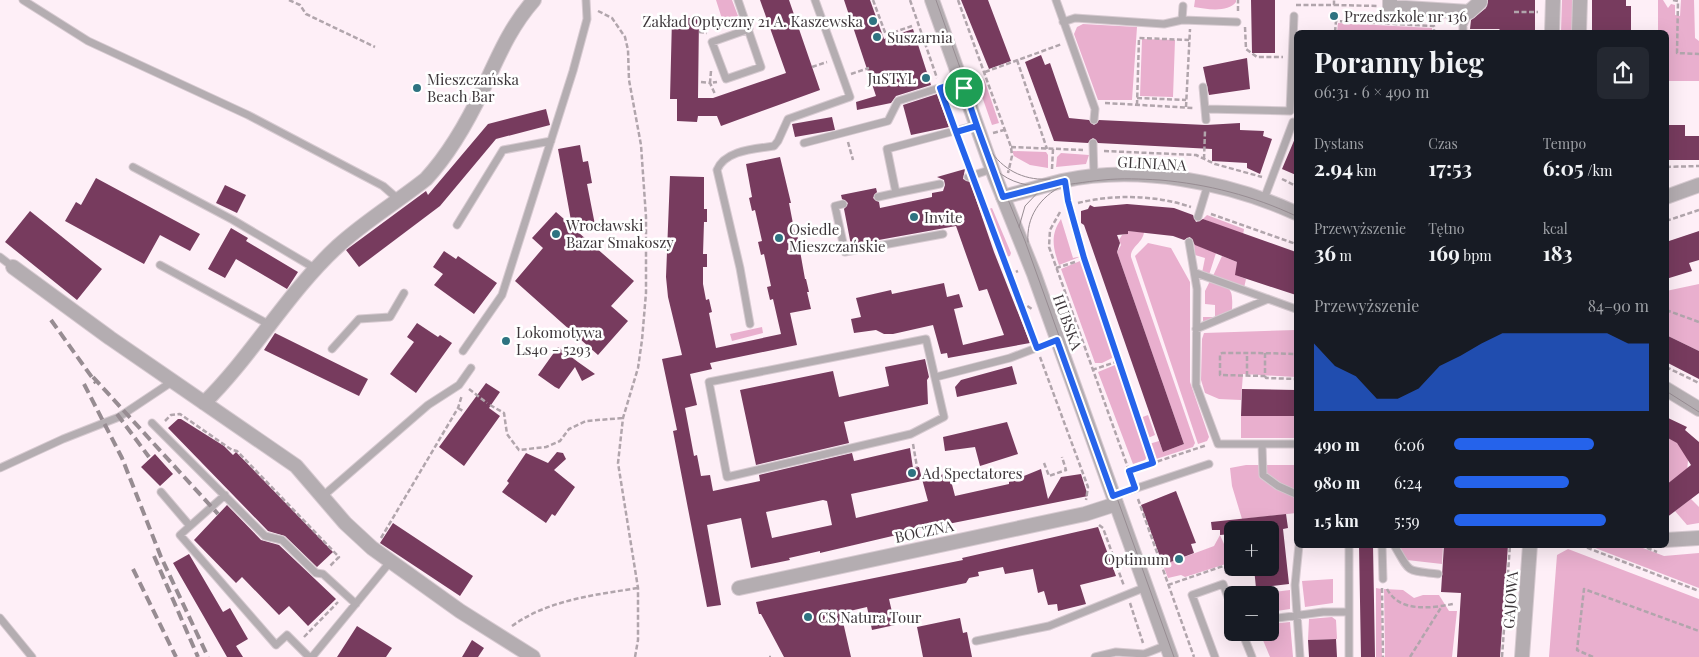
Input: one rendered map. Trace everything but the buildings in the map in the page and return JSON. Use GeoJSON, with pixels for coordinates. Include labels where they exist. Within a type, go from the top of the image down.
{"type":"FeatureCollection","features":[{"type":"Feature","properties":{"kind":"street"},"geometry":{"type":"LineString","coordinates":[[204,403],[225,382],[316,269],[338,246],[426,179],[449,150],[482,91],[506,38],[520,15],[534,0]]}},
{"type":"Feature","properties":{"kind":"street","name":"HUBSKA"},"geometry":{"type":"LineString","coordinates":[[932,0],[992,169],[1057,340],[1168,651]]}},
{"type":"Feature","properties":{"kind":"street"},"geometry":{"type":"LineString","coordinates":[[1552,30],[1553,0]]}},
{"type":"Feature","properties":{"kind":"street"},"geometry":{"type":"LineString","coordinates":[[1579,30],[1580,0]]}},
{"type":"Feature","properties":{"kind":"street"},"geometry":{"type":"LineString","coordinates":[[1390,4],[1469,12],[1480,2]]}},
{"type":"Feature","properties":{"kind":"street","name":"GLINIANA"},"geometry":{"type":"LineString","coordinates":[[1003,197],[1065,181],[1094,177],[1159,177],[1208,184],[1264,200],[1294,212]]}},
{"type":"Feature","properties":{"kind":"street"},"geometry":{"type":"LineString","coordinates":[[1669,196],[1699,186]]}},
{"type":"Feature","properties":{"kind":"street"},"geometry":{"type":"LineString","coordinates":[[13,268],[296,466],[345,523],[374,550],[533,657]]}},
{"type":"Feature","properties":{"kind":"street"},"geometry":{"type":"LineString","coordinates":[[1672,392],[1699,397]]}},
{"type":"Feature","properties":{"kind":"street"},"geometry":{"type":"LineString","coordinates":[[1672,392],[1699,409]]}},
{"type":"Feature","properties":{"kind":"street","name":"BOCZNA"},"geometry":{"type":"LineString","coordinates":[[739,588],[1085,514],[1114,500]]}},
{"type":"Feature","properties":{"kind":"street"},"geometry":{"type":"LineString","coordinates":[[1669,540],[1699,538]]}},
{"type":"Feature","properties":{"kind":"street","name":"GAJOWA"},"geometry":{"type":"LineString","coordinates":[[1522,657],[1530,548]]}},
{"type":"Feature","properties":{"kind":"lane"},"geometry":{"type":"LineString","coordinates":[[23,0],[88,41],[248,115],[383,186],[399,200]]}},
{"type":"Feature","properties":{"kind":"lane"},"geometry":{"type":"LineString","coordinates":[[463,352],[502,295],[573,71],[588,10],[586,0]]}},
{"type":"Feature","properties":{"kind":"lane"},"geometry":{"type":"LineString","coordinates":[[738,0],[748,29],[761,67],[726,79],[712,42],[748,29]]}},
{"type":"Feature","properties":{"kind":"lane"},"geometry":{"type":"LineString","coordinates":[[750,324],[740,268],[717,170],[720,164],[733,154],[774,146],[788,119],[850,97],[815,0]]}},
{"type":"Feature","properties":{"kind":"lane"},"geometry":{"type":"LineString","coordinates":[[1056,0],[1095,109],[1094,120]]}},
{"type":"Feature","properties":{"kind":"lane"},"geometry":{"type":"LineString","coordinates":[[1182,20],[1183,6]]}},
{"type":"Feature","properties":{"kind":"lane"},"geometry":{"type":"LineString","coordinates":[[1463,30],[1463,25],[1469,12]]}},
{"type":"Feature","properties":{"kind":"lane"},"geometry":{"type":"LineString","coordinates":[[1294,16],[1290,111],[1294,121]]}},
{"type":"Feature","properties":{"kind":"lane"},"geometry":{"type":"LineString","coordinates":[[1063,22],[1075,18],[1164,24],[1182,20],[1237,22]]}},
{"type":"Feature","properties":{"kind":"lane"},"geometry":{"type":"LineString","coordinates":[[804,143],[888,121],[898,101],[961,81]]}},
{"type":"Feature","properties":{"kind":"lane"},"geometry":{"type":"LineString","coordinates":[[1203,87],[1206,120]]}},
{"type":"Feature","properties":{"kind":"lane"},"geometry":{"type":"LineString","coordinates":[[1206,109],[1290,111]]}},
{"type":"Feature","properties":{"kind":"lane"},"geometry":{"type":"LineString","coordinates":[[1264,200],[1274,176],[1278,158],[1294,125]]}},
{"type":"Feature","properties":{"kind":"lane"},"geometry":{"type":"LineString","coordinates":[[896,193],[887,148],[977,126]]}},
{"type":"Feature","properties":{"kind":"lane"},"geometry":{"type":"LineString","coordinates":[[457,225],[504,150],[551,141]]}},
{"type":"Feature","properties":{"kind":"lane"},"geometry":{"type":"LineString","coordinates":[[1093,147],[1094,177]]}},
{"type":"Feature","properties":{"kind":"lane"},"geometry":{"type":"LineString","coordinates":[[133,168],[233,220],[316,269]]}},
{"type":"Feature","properties":{"kind":"lane"},"geometry":{"type":"LineString","coordinates":[[970,176],[992,169]]}},
{"type":"Feature","properties":{"kind":"lane"},"geometry":{"type":"LineString","coordinates":[[1065,181],[1069,206],[1084,258]]}},
{"type":"Feature","properties":{"kind":"lane"},"geometry":{"type":"LineString","coordinates":[[878,197],[940,184]]}},
{"type":"Feature","properties":{"kind":"lane"},"geometry":{"type":"LineString","coordinates":[[1198,217],[1208,184]]}},
{"type":"Feature","properties":{"kind":"lane"},"geometry":{"type":"LineString","coordinates":[[843,204],[835,206],[845,252],[943,234]]}},
{"type":"Feature","properties":{"kind":"lane"},"geometry":{"type":"LineString","coordinates":[[1189,242],[1189,253],[1196,273],[1196,385],[1218,444],[1294,444]]}},
{"type":"Feature","properties":{"kind":"lane"},"geometry":{"type":"LineString","coordinates":[[0,257],[13,268]]}},
{"type":"Feature","properties":{"kind":"lane"},"geometry":{"type":"LineString","coordinates":[[160,265],[271,325]]}},
{"type":"Feature","properties":{"kind":"lane"},"geometry":{"type":"LineString","coordinates":[[1196,273],[1294,308]]}},
{"type":"Feature","properties":{"kind":"lane"},"geometry":{"type":"LineString","coordinates":[[332,349],[360,319],[390,317],[404,293]]}},
{"type":"Feature","properties":{"kind":"lane"},"geometry":{"type":"LineString","coordinates":[[1196,329],[1268,299]]}},
{"type":"Feature","properties":{"kind":"lane"},"geometry":{"type":"LineString","coordinates":[[926,339],[936,377],[944,417],[911,434],[726,478],[709,382],[926,339]]}},
{"type":"Feature","properties":{"kind":"lane"},"geometry":{"type":"LineString","coordinates":[[936,377],[1010,358],[1057,340]]}},
{"type":"Feature","properties":{"kind":"lane"},"geometry":{"type":"LineString","coordinates":[[323,496],[428,405],[459,385],[471,368]]}},
{"type":"Feature","properties":{"kind":"lane"},"geometry":{"type":"LineString","coordinates":[[0,468],[119,417],[172,381]]}},
{"type":"Feature","properties":{"kind":"lane"},"geometry":{"type":"LineString","coordinates":[[155,426],[265,536],[282,540],[316,573],[323,574],[356,604]]}},
{"type":"Feature","properties":{"kind":"lane"},"geometry":{"type":"LineString","coordinates":[[1262,444],[1263,474],[1278,486],[1294,493]]}},
{"type":"Feature","properties":{"kind":"lane"},"geometry":{"type":"LineString","coordinates":[[1114,500],[1135,488],[1209,464]]}},
{"type":"Feature","properties":{"kind":"lane"},"geometry":{"type":"LineString","coordinates":[[161,492],[190,526]]}},
{"type":"Feature","properties":{"kind":"lane"},"geometry":{"type":"LineString","coordinates":[[225,495],[180,534],[276,646],[287,634],[310,657],[390,562]]}},
{"type":"Feature","properties":{"kind":"lane"},"geometry":{"type":"LineString","coordinates":[[1299,548],[1295,585],[1299,615],[1300,657]]}},
{"type":"Feature","properties":{"kind":"lane"},"geometry":{"type":"LineString","coordinates":[[1349,657],[1350,548]]}},
{"type":"Feature","properties":{"kind":"lane"},"geometry":{"type":"LineString","coordinates":[[1382,548],[1382,579]]}},
{"type":"Feature","properties":{"kind":"lane"},"geometry":{"type":"LineString","coordinates":[[1396,548],[1405,567],[1414,571],[1438,574]]}},
{"type":"Feature","properties":{"kind":"lane"},"geometry":{"type":"LineString","coordinates":[[1215,657],[1192,595],[1223,584],[1224,587]]}},
{"type":"Feature","properties":{"kind":"lane"},"geometry":{"type":"LineString","coordinates":[[976,641],[1049,626],[1146,587]]}},
{"type":"Feature","properties":{"kind":"lane"},"geometry":{"type":"LineString","coordinates":[[1279,618],[1349,612]]}},
{"type":"Feature","properties":{"kind":"lane"},"geometry":{"type":"LineString","coordinates":[[0,618],[32,657]]}},
{"type":"Feature","properties":{"kind":"lane"},"geometry":{"type":"LineString","coordinates":[[1246,641],[1252,657]]}},
{"type":"Feature","properties":{"kind":"lane"},"geometry":{"type":"LineString","coordinates":[[1095,657],[1116,652],[1144,654],[1168,651]]}},
{"type":"Feature","properties":{"kind":"path"},"geometry":{"type":"LineString","coordinates":[[289,0],[300,5],[306,14],[375,46]]}},
{"type":"Feature","properties":{"kind":"path"},"geometry":{"type":"LineString","coordinates":[[873,0],[886,35],[912,26]]}},
{"type":"Feature","properties":{"kind":"path"},"geometry":{"type":"LineString","coordinates":[[910,0],[970,176],[1037,348],[1089,491],[1086,500],[1088,506]]}},
{"type":"Feature","properties":{"kind":"path"},"geometry":{"type":"LineString","coordinates":[[958,0],[1011,147],[1012,156]]}},
{"type":"Feature","properties":{"kind":"path"},"geometry":{"type":"LineString","coordinates":[[1334,0],[1334,5]]}},
{"type":"Feature","properties":{"kind":"path"},"geometry":{"type":"LineString","coordinates":[[1673,0],[1678,1],[1676,53],[1699,54]]}},
{"type":"Feature","properties":{"kind":"path"},"geometry":{"type":"LineString","coordinates":[[1294,5],[1390,4]]}},
{"type":"Feature","properties":{"kind":"path"},"geometry":{"type":"LineString","coordinates":[[588,10],[600,11],[612,18],[625,37],[628,50],[629,80],[641,145],[646,217],[646,294],[638,368],[624,418],[618,463],[638,588],[638,640],[635,657]]}},
{"type":"Feature","properties":{"kind":"path"},"geometry":{"type":"LineString","coordinates":[[1514,12],[1542,12],[1541,19]]}},
{"type":"Feature","properties":{"kind":"path"},"geometry":{"type":"LineString","coordinates":[[798,28],[822,20]]}},
{"type":"Feature","properties":{"kind":"path"},"geometry":{"type":"LineString","coordinates":[[826,29],[852,20]]}},
{"type":"Feature","properties":{"kind":"path"},"geometry":{"type":"LineString","coordinates":[[1186,108],[1190,20]]}},
{"type":"Feature","properties":{"kind":"path"},"geometry":{"type":"LineString","coordinates":[[1335,30],[1336,21],[1434,26],[1434,30]]}},
{"type":"Feature","properties":{"kind":"path"},"geometry":{"type":"LineString","coordinates":[[1237,22],[1247,29],[1246,49],[1257,57],[1292,57]]}},
{"type":"Feature","properties":{"kind":"path"},"geometry":{"type":"LineString","coordinates":[[1136,105],[1139,38],[1189,40]]}},
{"type":"Feature","properties":{"kind":"path"},"geometry":{"type":"LineString","coordinates":[[985,72],[1071,41]]}},
{"type":"Feature","properties":{"kind":"path"},"geometry":{"type":"LineString","coordinates":[[812,67],[836,59]]}},
{"type":"Feature","properties":{"kind":"path"},"geometry":{"type":"LineString","coordinates":[[1017,60],[1047,149]]}},
{"type":"Feature","properties":{"kind":"path"},"geometry":{"type":"LineString","coordinates":[[843,77],[869,68]]}},
{"type":"Feature","properties":{"kind":"path"},"geometry":{"type":"LineString","coordinates":[[701,82],[710,83],[715,94]]}},
{"type":"Feature","properties":{"kind":"path"},"geometry":{"type":"LineString","coordinates":[[1137,98],[1186,100]]}},
{"type":"Feature","properties":{"kind":"path"},"geometry":{"type":"LineString","coordinates":[[1092,102],[1206,109]]}},
{"type":"Feature","properties":{"kind":"path"},"geometry":{"type":"LineString","coordinates":[[1204,159],[1206,120]]}},
{"type":"Feature","properties":{"kind":"path"},"geometry":{"type":"LineString","coordinates":[[994,133],[1005,130]]}},
{"type":"Feature","properties":{"kind":"path"},"geometry":{"type":"LineString","coordinates":[[845,133],[853,160]]}},
{"type":"Feature","properties":{"kind":"path"},"geometry":{"type":"LineString","coordinates":[[961,145],[968,142]]}},
{"type":"Feature","properties":{"kind":"path"},"geometry":{"type":"LineString","coordinates":[[1011,147],[1047,149],[1093,147],[1196,155],[1263,177],[1274,176],[1294,185]]}},
{"type":"Feature","properties":{"kind":"path"},"geometry":{"type":"LineString","coordinates":[[1052,169],[1053,149]]}},
{"type":"Feature","properties":{"kind":"path"},"geometry":{"type":"LineString","coordinates":[[1669,167],[1699,166]]}},
{"type":"Feature","properties":{"kind":"path"},"geometry":{"type":"LineString","coordinates":[[1069,206],[1060,212],[1050,230],[1049,247],[1135,488],[1143,522],[1194,657]]}},
{"type":"Feature","properties":{"kind":"path"},"geometry":{"type":"LineString","coordinates":[[1669,220],[1699,210]]}},
{"type":"Feature","properties":{"kind":"path"},"geometry":{"type":"LineString","coordinates":[[1047,260],[1053,258]]}},
{"type":"Feature","properties":{"kind":"path"},"geometry":{"type":"LineString","coordinates":[[1056,268],[1084,258],[1153,463]]}},
{"type":"Feature","properties":{"kind":"path"},"geometry":{"type":"LineString","coordinates":[[1009,274],[1018,271]]}},
{"type":"Feature","properties":{"kind":"path"},"geometry":{"type":"LineString","coordinates":[[1669,311],[1699,322]]}},
{"type":"Feature","properties":{"kind":"path"},"geometry":{"type":"LineString","coordinates":[[1247,353],[1247,376]]}},
{"type":"Feature","properties":{"kind":"path"},"geometry":{"type":"LineString","coordinates":[[1265,353],[1265,376]]}},
{"type":"Feature","properties":{"kind":"path"},"geometry":{"type":"LineString","coordinates":[[1294,354],[1220,354],[1222,376],[1294,378]]}},
{"type":"Feature","properties":{"kind":"path"},"geometry":{"type":"LineString","coordinates":[[1092,370],[1119,361]]}},
{"type":"Feature","properties":{"kind":"path"},"geometry":{"type":"LineString","coordinates":[[1669,368],[1699,383]]}},
{"type":"Feature","properties":{"kind":"path"},"geometry":{"type":"LineString","coordinates":[[374,550],[458,408],[465,387],[504,413],[506,434],[519,450],[546,447],[560,441],[569,429],[586,421],[624,418]]}},
{"type":"Feature","properties":{"kind":"path"},"geometry":{"type":"LineString","coordinates":[[458,408],[463,411]]}},
{"type":"Feature","properties":{"kind":"path"},"geometry":{"type":"LineString","coordinates":[[155,426],[171,415],[180,414],[232,450],[237,450],[340,557],[323,574]]}},
{"type":"Feature","properties":{"kind":"path"},"geometry":{"type":"LineString","coordinates":[[911,434],[917,467]]}},
{"type":"Feature","properties":{"kind":"path"},"geometry":{"type":"LineString","coordinates":[[1129,471],[1210,444],[1218,444]]}},
{"type":"Feature","properties":{"kind":"path"},"geometry":{"type":"LineString","coordinates":[[1044,463],[1049,476],[1066,470],[1062,457]]}},
{"type":"Feature","properties":{"kind":"path"},"geometry":{"type":"LineString","coordinates":[[1502,657],[1510,548]]}},
{"type":"Feature","properties":{"kind":"path"},"geometry":{"type":"LineString","coordinates":[[1588,548],[1699,591]]}},
{"type":"Feature","properties":{"kind":"path"},"geometry":{"type":"LineString","coordinates":[[1168,584],[1224,566]]}},
{"type":"Feature","properties":{"kind":"path"},"geometry":{"type":"LineString","coordinates":[[1382,579],[1388,592],[1403,605],[1442,606],[1453,604]]}},
{"type":"Feature","properties":{"kind":"path"},"geometry":{"type":"LineString","coordinates":[[1382,579],[1383,657]]}},
{"type":"Feature","properties":{"kind":"path"},"geometry":{"type":"LineString","coordinates":[[503,637],[510,627],[529,613],[578,598],[638,588]]}},
{"type":"Feature","properties":{"kind":"path"},"geometry":{"type":"LineString","coordinates":[[1576,657],[1584,589],[1699,631]]}},
{"type":"Feature","properties":{"kind":"path"},"geometry":{"type":"LineString","coordinates":[[296,645],[345,595]]}},
{"type":"Feature","properties":{"kind":"path"},"geometry":{"type":"LineString","coordinates":[[1410,657],[1442,606]]}},
{"type":"Feature","properties":{"kind":"path"},"geometry":{"type":"LineString","coordinates":[[1577,650],[1593,657]]}},
{"type":"Feature","properties":{"kind":"shaded area"},"geometry":{"type":"Polygon","coordinates":[[[716,0],[732,0],[738,16],[723,22],[716,0]]]}},
{"type":"Feature","properties":{"kind":"shaded area"},"geometry":{"type":"Polygon","coordinates":[[[1195,0],[1236,0],[1236,2],[1228,8],[1210,9],[1194,7],[1195,0]]]}},
{"type":"Feature","properties":{"kind":"shaded area"},"geometry":{"type":"Polygon","coordinates":[[[1562,0],[1575,0],[1574,30],[1561,30],[1562,0]]]}},
{"type":"Feature","properties":{"kind":"shaded area"},"geometry":{"type":"Polygon","coordinates":[[[1658,0],[1663,0],[1668,8],[1671,4],[1675,5],[1675,15],[1680,16],[1681,0],[1694,0],[1695,38],[1699,41],[1699,81],[1669,81],[1669,30],[1658,30],[1658,0]]]}},
{"type":"Feature","properties":{"kind":"shaded area"},"geometry":{"type":"Polygon","coordinates":[[[1338,23],[1432,28],[1432,30],[1337,30],[1338,23]]]}},
{"type":"Feature","properties":{"kind":"shaded area"},"geometry":{"type":"Polygon","coordinates":[[[1083,24],[1137,27],[1132,100],[1098,100],[1074,34],[1077,27],[1083,24]]]}},
{"type":"Feature","properties":{"kind":"shaded area"},"geometry":{"type":"Polygon","coordinates":[[[1142,39],[1175,40],[1173,97],[1140,96],[1142,39]]]}},
{"type":"Feature","properties":{"kind":"shaded area"},"geometry":{"type":"Polygon","coordinates":[[[984,79],[999,123],[992,125],[978,85],[984,79]]]}},
{"type":"Feature","properties":{"kind":"shaded area"},"geometry":{"type":"Polygon","coordinates":[[[1012,151],[1046,152],[1048,155],[1048,168],[1030,165],[1014,156],[1012,151]]]}},
{"type":"Feature","properties":{"kind":"shaded area"},"geometry":{"type":"Polygon","coordinates":[[[1061,153],[1089,155],[1086,164],[1056,167],[1057,157],[1061,153]]]}},
{"type":"Feature","properties":{"kind":"shaded area"},"geometry":{"type":"Polygon","coordinates":[[[992,208],[1011,253],[1010,256],[1006,257],[989,209],[992,208]]]}},
{"type":"Feature","properties":{"kind":"shaded area"},"geometry":{"type":"Polygon","coordinates":[[[1207,215],[1244,229],[1243,235],[1203,219],[1207,215]]]}},
{"type":"Feature","properties":{"kind":"shaded area"},"geometry":{"type":"Polygon","coordinates":[[[1061,219],[1073,258],[1082,256],[1059,265],[1055,253],[1054,236],[1061,219]]]}},
{"type":"Feature","properties":{"kind":"shaded area"},"geometry":{"type":"Polygon","coordinates":[[[1128,231],[1144,232],[1132,250],[1131,257],[1195,443],[1193,447],[1156,459],[1149,444],[1159,441],[1163,452],[1184,444],[1117,252],[1121,245],[1119,240],[1128,231]]]}},
{"type":"Feature","properties":{"kind":"shaded area"},"geometry":{"type":"Polygon","coordinates":[[[1148,243],[1171,248],[1190,282],[1190,382],[1209,437],[1207,441],[1198,444],[1135,256],[1148,243]]]}},
{"type":"Feature","properties":{"kind":"shaded area"},"geometry":{"type":"Polygon","coordinates":[[[1194,244],[1216,253],[1209,275],[1202,273],[1205,258],[1195,255],[1194,244]]]}},
{"type":"Feature","properties":{"kind":"shaded area"},"geometry":{"type":"Polygon","coordinates":[[[1222,256],[1237,262],[1236,275],[1246,279],[1244,288],[1213,276],[1222,256]]]}},
{"type":"Feature","properties":{"kind":"shaded area"},"geometry":{"type":"Polygon","coordinates":[[[1080,261],[1085,264],[1114,357],[1102,363],[1095,363],[1061,269],[1080,261]]]}},
{"type":"Feature","properties":{"kind":"shaded area"},"geometry":{"type":"Polygon","coordinates":[[[1210,281],[1230,290],[1232,311],[1203,324],[1203,317],[1215,317],[1215,305],[1205,304],[1205,291],[1210,281]]]}},
{"type":"Feature","properties":{"kind":"shaded area"},"geometry":{"type":"Polygon","coordinates":[[[1699,284],[1699,351],[1669,336],[1669,290],[1699,284]]]}},
{"type":"Feature","properties":{"kind":"shaded area"},"geometry":{"type":"Polygon","coordinates":[[[762,327],[763,333],[732,341],[730,334],[762,327]]]}},
{"type":"Feature","properties":{"kind":"shaded area"},"geometry":{"type":"Polygon","coordinates":[[[1294,330],[1294,377],[1243,374],[1241,400],[1219,399],[1205,393],[1201,380],[1202,339],[1204,333],[1294,330]]]}},
{"type":"Feature","properties":{"kind":"shaded area"},"geometry":{"type":"Polygon","coordinates":[[[1115,365],[1117,366],[1147,456],[1145,460],[1133,464],[1098,372],[1115,365]]]}},
{"type":"Feature","properties":{"kind":"shaded area"},"geometry":{"type":"Polygon","coordinates":[[[1148,415],[1155,435],[1148,438],[1140,418],[1148,415]]]}},
{"type":"Feature","properties":{"kind":"shaded area"},"geometry":{"type":"Polygon","coordinates":[[[1241,416],[1294,416],[1294,438],[1241,438],[1241,416]]]}},
{"type":"Feature","properties":{"kind":"shaded area"},"geometry":{"type":"Polygon","coordinates":[[[1669,438],[1683,445],[1688,460],[1687,473],[1669,483],[1669,438]]]}},
{"type":"Feature","properties":{"kind":"shaded area"},"geometry":{"type":"Polygon","coordinates":[[[1246,465],[1294,465],[1294,513],[1242,519],[1232,486],[1230,468],[1246,465]]]}},
{"type":"Feature","properties":{"kind":"shaded area"},"geometry":{"type":"Polygon","coordinates":[[[1691,499],[1699,507],[1699,523],[1687,525],[1675,511],[1691,499]]]}},
{"type":"Feature","properties":{"kind":"shaded area"},"geometry":{"type":"Polygon","coordinates":[[[1220,535],[1224,544],[1224,565],[1185,577],[1181,575],[1168,578],[1163,565],[1214,546],[1220,535]]]}},
{"type":"Feature","properties":{"kind":"shaded area"},"geometry":{"type":"Polygon","coordinates":[[[1401,548],[1443,548],[1442,564],[1407,560],[1401,548]]]}},
{"type":"Feature","properties":{"kind":"shaded area"},"geometry":{"type":"Polygon","coordinates":[[[1595,548],[1643,548],[1664,556],[1699,553],[1699,588],[1595,548]]]}},
{"type":"Feature","properties":{"kind":"shaded area"},"geometry":{"type":"Polygon","coordinates":[[[1568,549],[1699,599],[1699,657],[1549,657],[1557,555],[1568,549]]]}},
{"type":"Feature","properties":{"kind":"shaded area"},"geometry":{"type":"Polygon","coordinates":[[[1333,579],[1333,603],[1305,607],[1302,581],[1333,579]]]}},
{"type":"Feature","properties":{"kind":"shaded area"},"geometry":{"type":"Polygon","coordinates":[[[1376,588],[1381,589],[1382,657],[1376,657],[1376,588]]]}},
{"type":"Feature","properties":{"kind":"shaded area"},"geometry":{"type":"Polygon","coordinates":[[[1384,589],[1403,590],[1414,598],[1423,595],[1439,595],[1449,611],[1457,611],[1452,657],[1385,657],[1384,589]]]}},
{"type":"Feature","properties":{"kind":"shaded area"},"geometry":{"type":"Polygon","coordinates":[[[1290,590],[1290,609],[1279,611],[1279,591],[1290,590]]]}},
{"type":"Feature","properties":{"kind":"shaded area"},"geometry":{"type":"Polygon","coordinates":[[[1332,617],[1336,620],[1337,639],[1308,640],[1309,619],[1332,617]]]}},
{"type":"Feature","properties":{"kind":"shaded area"},"geometry":{"type":"Polygon","coordinates":[[[1290,622],[1293,657],[1270,657],[1263,641],[1279,641],[1279,623],[1290,622]]]}},
{"type":"Feature","properties":{"kind":"tram line"},"geometry":{"type":"LineString","coordinates":[[936,0],[998,175],[1025,241],[1174,657]]}},
{"type":"Feature","properties":{"kind":"tram line"},"geometry":{"type":"LineString","coordinates":[[992,153],[1010,170],[1018,174],[1025,177],[1050,179]]}},
{"type":"Feature","properties":{"kind":"tram line"},"geometry":{"type":"LineString","coordinates":[[996,170],[1008,178],[1034,186],[1124,179],[1160,180],[1195,184],[1264,202],[1294,215]]}},
{"type":"Feature","properties":{"kind":"tram line"},"geometry":{"type":"LineString","coordinates":[[1019,227],[1025,206],[1044,186]]}},
{"type":"Feature","properties":{"kind":"tram line"},"geometry":{"type":"LineString","coordinates":[[1028,242],[1029,224],[1036,209],[1047,196],[1062,186]]}},
{"type":"Feature","properties":{"kind":"tram line"},"geometry":{"type":"LineString","coordinates":[[1669,393],[1699,412]]}},
{"type":"Feature","properties":{"kind":"railway"},"geometry":{"type":"LineString","coordinates":[[51,320],[96,383]]}},
{"type":"Feature","properties":{"kind":"railway"},"geometry":{"type":"LineString","coordinates":[[93,377],[218,514]]}},
{"type":"Feature","properties":{"kind":"railway"},"geometry":{"type":"LineString","coordinates":[[84,384],[122,458],[161,557],[208,657]]}},
{"type":"Feature","properties":{"kind":"railway"},"geometry":{"type":"LineString","coordinates":[[117,414],[149,457]]}},
{"type":"Feature","properties":{"kind":"railway"},"geometry":{"type":"LineString","coordinates":[[154,556],[198,657]]}},
{"type":"Feature","properties":{"kind":"railway"},"geometry":{"type":"LineString","coordinates":[[133,569],[176,657]]}},
{"type":"Feature","properties":{"kind":"place","name":"Przedszkole nr 136"},"geometry":{"type":"Point","coordinates":[1334,16]}},
{"type":"Feature","properties":{"kind":"place","name":"Zakład Optyczny 21 A. Kaszewska"},"geometry":{"type":"Point","coordinates":[873,21]}},
{"type":"Feature","properties":{"kind":"place","name":"Suszarnia"},"geometry":{"type":"Point","coordinates":[877,37]}},
{"type":"Feature","properties":{"kind":"place","name":"JuSTYL"},"geometry":{"type":"Point","coordinates":[926,78]}},
{"type":"Feature","properties":{"kind":"place","name":"Mieszczańska Beach Bar"},"geometry":{"type":"Point","coordinates":[417,88]}},
{"type":"Feature","properties":{"kind":"place","name":"Invite"},"geometry":{"type":"Point","coordinates":[914,217]}},
{"type":"Feature","properties":{"kind":"place","name":"Wrocławski Bazar Smakoszy"},"geometry":{"type":"Point","coordinates":[556,234]}},
{"type":"Feature","properties":{"kind":"place","name":"Osiedle Mieszczańskie"},"geometry":{"type":"Point","coordinates":[779,238]}},
{"type":"Feature","properties":{"kind":"place","name":"Lokomotywa Ls40 - 5293"},"geometry":{"type":"Point","coordinates":[506,341]}},
{"type":"Feature","properties":{"kind":"place","name":"Ad Spectatores"},"geometry":{"type":"Point","coordinates":[912,473]}},
{"type":"Feature","properties":{"kind":"place","name":"Optimum"},"geometry":{"type":"Point","coordinates":[1179,559]}},
{"type":"Feature","properties":{"kind":"place","name":"CS Natura Tour"},"geometry":{"type":"Point","coordinates":[808,617]}},
{"type":"Feature","properties":{"kind":"route"},"geometry":{"type":"LineString","coordinates":[[964,88],[961,81],[940,88],[956,132],[963,130],[977,126],[1003,197],[1065,181],[1068,201],[1084,258],[1153,463],[1129,471],[1135,488],[1113,496],[1057,340],[1037,348],[956,132],[977,126],[964,88]]}}]}
